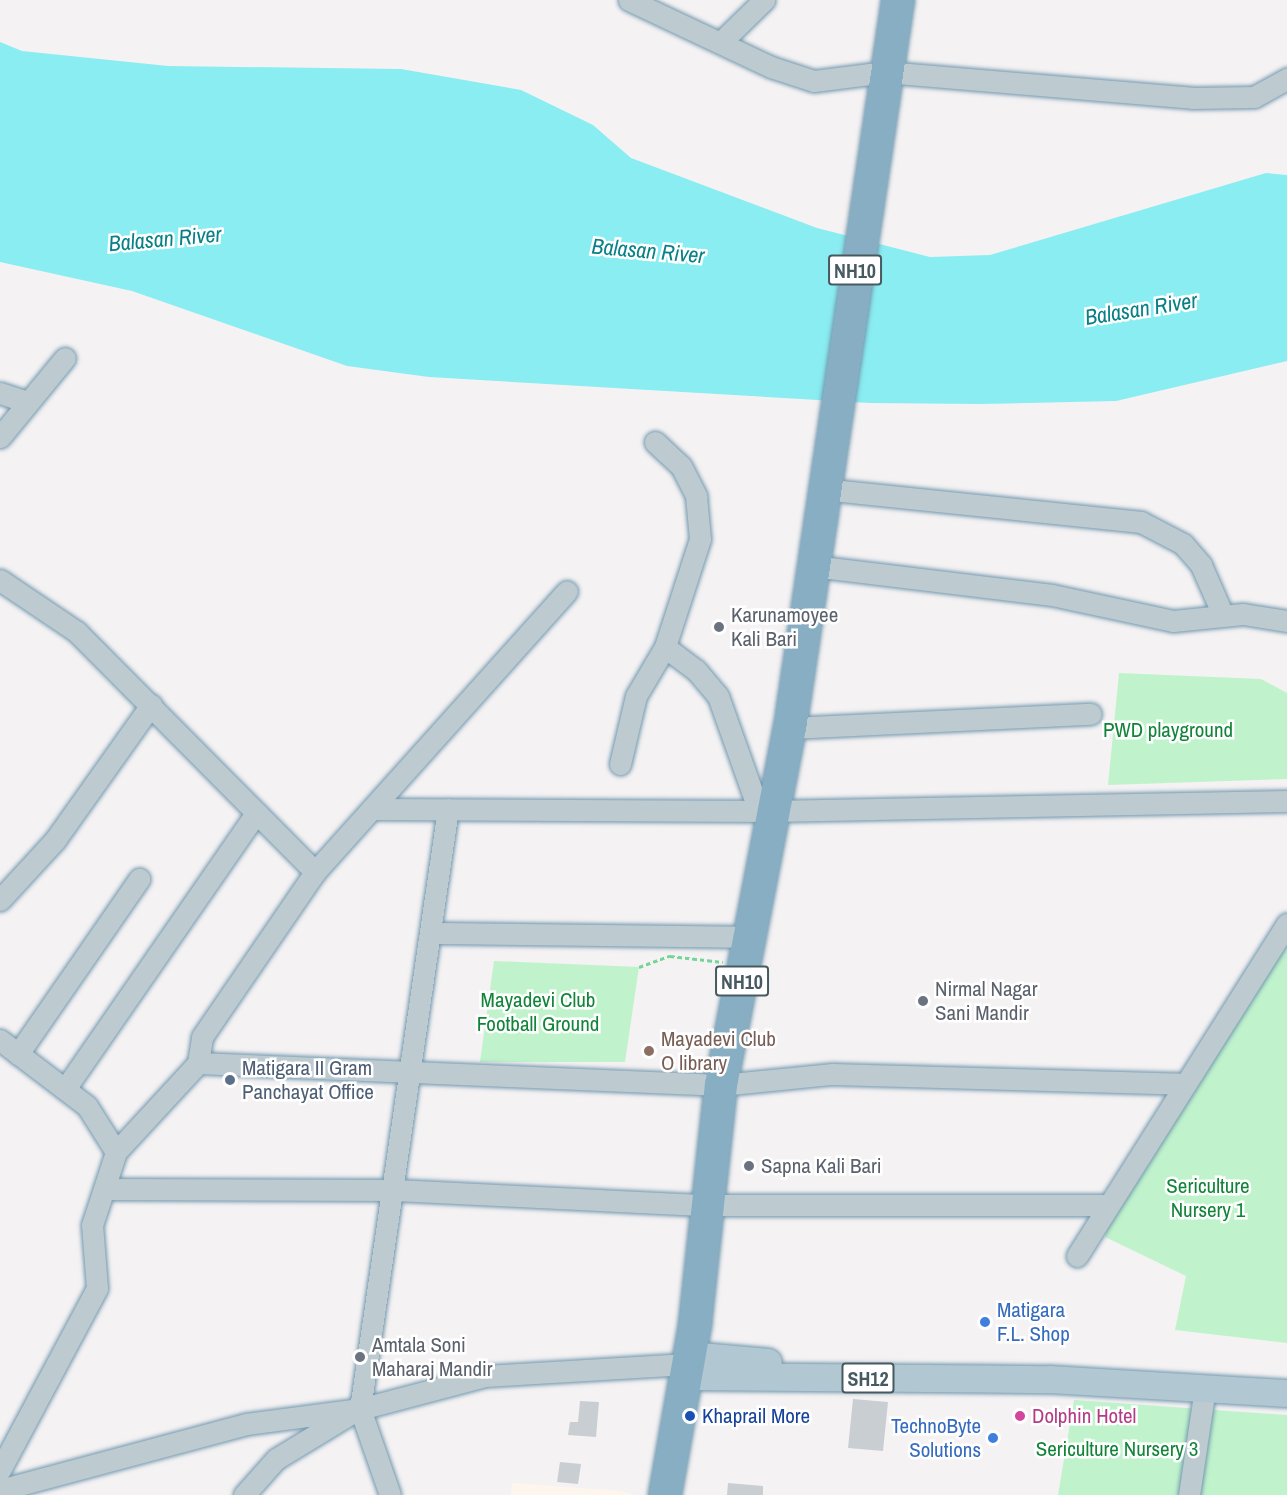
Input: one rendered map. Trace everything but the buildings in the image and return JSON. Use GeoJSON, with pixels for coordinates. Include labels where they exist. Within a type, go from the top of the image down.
{"type":"FeatureCollection","features":[{"type":"Feature","properties":{"kind":"highway","name":"NH10"},"geometry":{"type":"LineString","coordinates":[[665,1495],[694,1324],[706,1205],[722,1085],[748,951],[765,811],[790,728],[823,478],[898,0]]}},
{"type":"Feature","properties":{"kind":"main road"},"geometry":{"type":"LineString","coordinates":[[694,1324],[709,1346],[726,1357]]}},
{"type":"Feature","properties":{"kind":"main road","name":"SH12"},"geometry":{"type":"LineString","coordinates":[[687,1365],[726,1357],[889,1378]]}},
{"type":"Feature","properties":{"kind":"main road","name":"SH12"},"geometry":{"type":"LineString","coordinates":[[687,1365],[889,1378],[1050,1379],[1287,1393]]}},
{"type":"Feature","properties":{"kind":"street"},"geometry":{"type":"LineString","coordinates":[[629,0],[722,41],[771,67],[814,81],[885,72],[1192,98],[1254,97],[1287,80]]}},
{"type":"Feature","properties":{"kind":"street"},"geometry":{"type":"LineString","coordinates":[[722,41],[759,2]]}},
{"type":"Feature","properties":{"kind":"street"},"geometry":{"type":"LineString","coordinates":[[0,437],[65,358]]}},
{"type":"Feature","properties":{"kind":"street"},"geometry":{"type":"LineString","coordinates":[[0,393],[27,402]]}},
{"type":"Feature","properties":{"kind":"street"},"geometry":{"type":"LineString","coordinates":[[620,764],[636,696],[665,647],[700,539],[696,496],[681,466],[655,442]]}},
{"type":"Feature","properties":{"kind":"street"},"geometry":{"type":"LineString","coordinates":[[823,478],[1141,522],[1183,544],[1201,565],[1223,615]]}},
{"type":"Feature","properties":{"kind":"street"},"geometry":{"type":"LineString","coordinates":[[813,566],[1052,595],[1173,621],[1223,615],[1287,621]]}},
{"type":"Feature","properties":{"kind":"street"},"geometry":{"type":"LineString","coordinates":[[0,580],[77,632],[315,872]]}},
{"type":"Feature","properties":{"kind":"street"},"geometry":{"type":"LineString","coordinates":[[0,1470],[97,1288],[92,1225],[116,1152],[198,1063],[202,1036],[315,872],[375,809],[567,591]]}},
{"type":"Feature","properties":{"kind":"street"},"geometry":{"type":"LineString","coordinates":[[665,647],[696,670],[718,696],[765,811]]}},
{"type":"Feature","properties":{"kind":"street"},"geometry":{"type":"LineString","coordinates":[[0,900],[55,840],[151,705]]}},
{"type":"Feature","properties":{"kind":"street"},"geometry":{"type":"LineString","coordinates":[[790,728],[1091,714]]}},
{"type":"Feature","properties":{"kind":"street"},"geometry":{"type":"LineString","coordinates":[[375,809],[765,811],[1287,801]]}},
{"type":"Feature","properties":{"kind":"street"},"geometry":{"type":"LineString","coordinates":[[390,1495],[360,1409],[395,1190],[448,809]]}},
{"type":"Feature","properties":{"kind":"street"},"geometry":{"type":"LineString","coordinates":[[65,1089],[256,813]]}},
{"type":"Feature","properties":{"kind":"street"},"geometry":{"type":"LineString","coordinates":[[18,1054],[140,879]]}},
{"type":"Feature","properties":{"kind":"street"},"geometry":{"type":"LineString","coordinates":[[1077,1256],[1107,1204],[1287,924]]}},
{"type":"Feature","properties":{"kind":"street"},"geometry":{"type":"LineString","coordinates":[[431,933],[748,951]]}},
{"type":"Feature","properties":{"kind":"street"},"geometry":{"type":"LineString","coordinates":[[0,1040],[87,1106],[116,1152]]}},
{"type":"Feature","properties":{"kind":"street"},"geometry":{"type":"LineString","coordinates":[[198,1063],[412,1068],[722,1085],[832,1074],[1183,1084]]}},
{"type":"Feature","properties":{"kind":"street"},"geometry":{"type":"LineString","coordinates":[[104,1189],[395,1190],[706,1205],[1107,1204]]}},
{"type":"Feature","properties":{"kind":"street"},"geometry":{"type":"LineString","coordinates":[[0,1490],[246,1424],[360,1409],[485,1376],[687,1365]]}},
{"type":"Feature","properties":{"kind":"street"},"geometry":{"type":"LineString","coordinates":[[1189,1495],[1205,1388]]}},
{"type":"Feature","properties":{"kind":"street"},"geometry":{"type":"LineString","coordinates":[[244,1495],[276,1459],[360,1409]]}},
{"type":"Feature","properties":{"kind":"path"},"geometry":{"type":"LineString","coordinates":[[639,968],[670,956],[748,951]]}},
{"type":"Feature","properties":{"kind":"shaded area"},"geometry":{"type":"Polygon","coordinates":[[[512,1483],[620,1491],[634,1495],[511,1495],[512,1483]]]}},
{"type":"Feature","properties":{"kind":"green space","name":"PWD playground"},"geometry":{"type":"Polygon","coordinates":[[[1119,673],[1261,679],[1287,693],[1287,779],[1108,785],[1119,673]]]}},
{"type":"Feature","properties":{"kind":"green space","name":"Sericulture Nursery 1"},"geometry":{"type":"Polygon","coordinates":[[[1287,934],[1287,1343],[1175,1330],[1186,1276],[1105,1237],[1112,1209],[1287,934]]]}},
{"type":"Feature","properties":{"kind":"green space","name":"Mayadevi Club Football Ground"},"geometry":{"type":"Polygon","coordinates":[[[494,961],[639,967],[625,1062],[480,1062],[494,961]]]}},
{"type":"Feature","properties":{"kind":"green space","name":"Sericulture Nursery 3"},"geometry":{"type":"Polygon","coordinates":[[[1074,1400],[1287,1415],[1287,1495],[1058,1495],[1074,1400]]]}},
{"type":"Feature","properties":{"kind":"water","name":"Balasan River"},"geometry":{"type":"Polygon","coordinates":[[[0,42],[22,51],[168,66],[401,69],[521,90],[593,125],[631,158],[817,228],[930,257],[990,255],[1266,173],[1287,175],[1287,361],[1116,401],[981,404],[870,403],[429,377],[347,366],[132,291],[0,262],[0,42]]]}},
{"type":"Feature","properties":{"kind":"place","name":"Karunamoyee Kali Bari"},"geometry":{"type":"Point","coordinates":[719,627]}},
{"type":"Feature","properties":{"kind":"place","name":"Nirmal Nagar Sani Mandir"},"geometry":{"type":"Point","coordinates":[923,1001]}},
{"type":"Feature","properties":{"kind":"place","name":"Mayadevi Club O library"},"geometry":{"type":"Point","coordinates":[649,1051]}},
{"type":"Feature","properties":{"kind":"place","name":"Matigara II Gram Panchayat Office"},"geometry":{"type":"Point","coordinates":[230,1080]}},
{"type":"Feature","properties":{"kind":"place","name":"Sapna Kali Bari"},"geometry":{"type":"Point","coordinates":[749,1166]}},
{"type":"Feature","properties":{"kind":"place","name":"Matigara F.L. Shop"},"geometry":{"type":"Point","coordinates":[985,1322]}},
{"type":"Feature","properties":{"kind":"place","name":"Amtala Soni Maharaj Mandir"},"geometry":{"type":"Point","coordinates":[360,1357]}},
{"type":"Feature","properties":{"kind":"place","name":"Khaprail More"},"geometry":{"type":"Point","coordinates":[690,1416]}},
{"type":"Feature","properties":{"kind":"place","name":"Dolphin Hotel"},"geometry":{"type":"Point","coordinates":[1020,1416]}},
{"type":"Feature","properties":{"kind":"place","name":"TechnoByte Solutions"},"geometry":{"type":"Point","coordinates":[993,1438]}}]}
